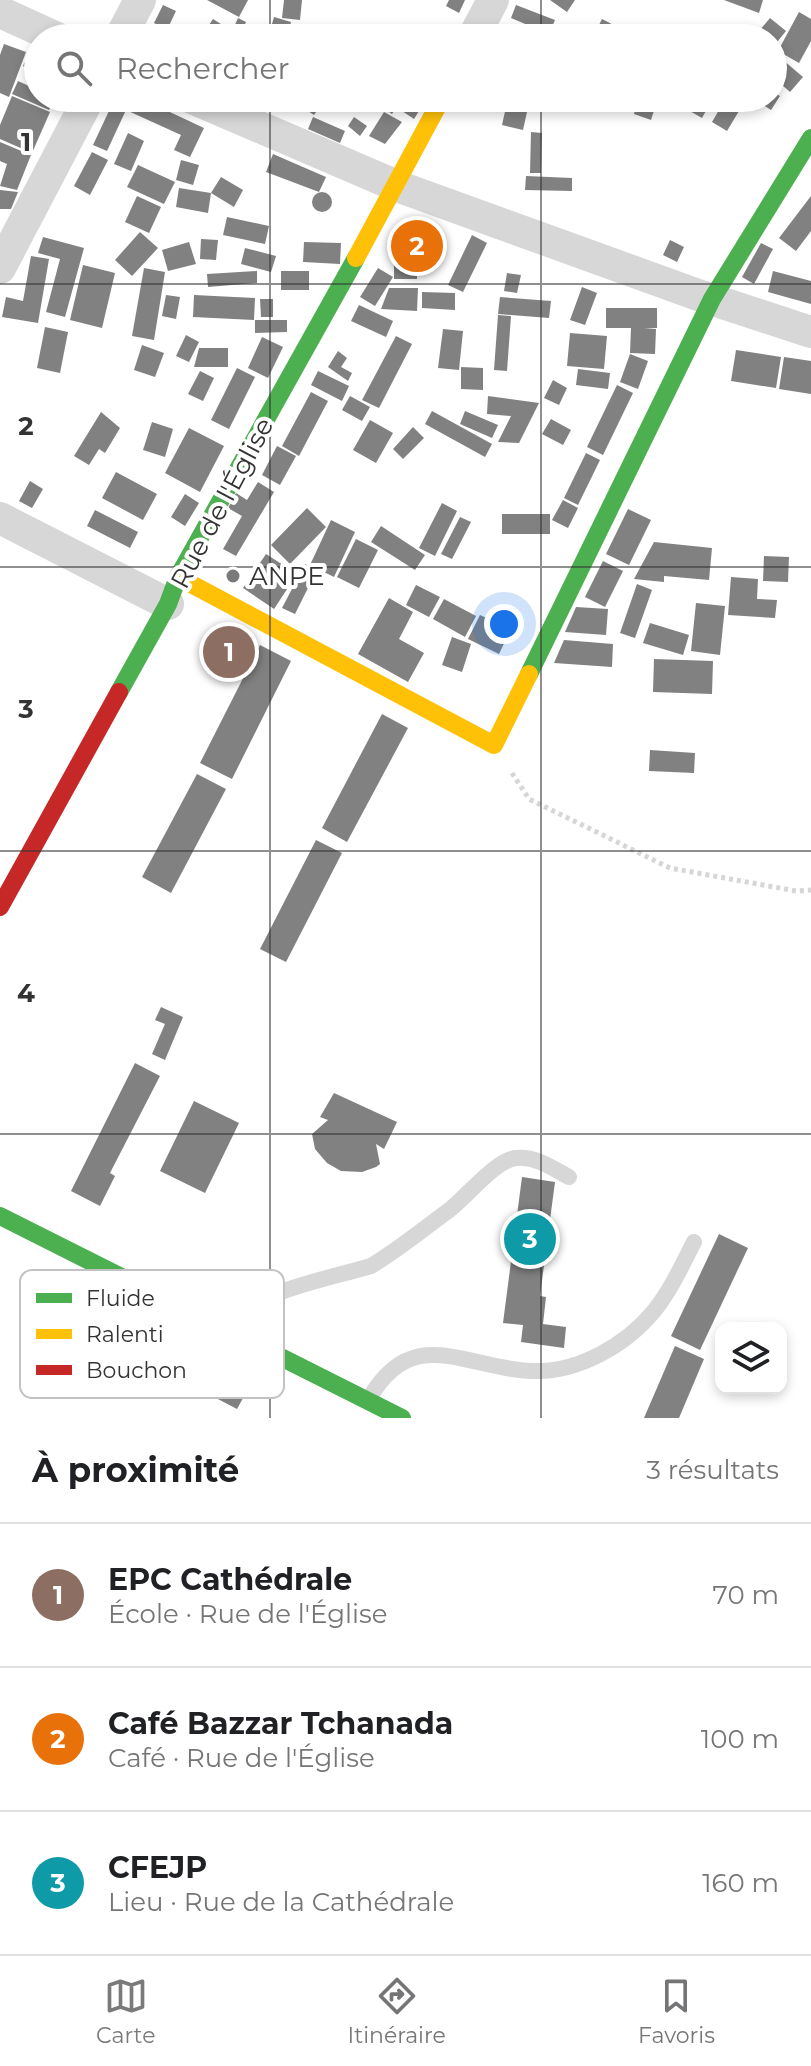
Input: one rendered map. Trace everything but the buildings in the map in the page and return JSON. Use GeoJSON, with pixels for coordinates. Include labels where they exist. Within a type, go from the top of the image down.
{"type":"FeatureCollection","features":[{"type":"Feature","properties":{"kind":"street"},"geometry":{"type":"LineString","coordinates":[[127,24],[140,0]]}},
{"type":"Feature","properties":{"kind":"street"},"geometry":{"type":"LineString","coordinates":[[480,24],[493,0]]}},
{"type":"Feature","properties":{"kind":"street"},"geometry":{"type":"LineString","coordinates":[[0,12],[26,24]]}},
{"type":"Feature","properties":{"kind":"street"},"geometry":{"type":"LineString","coordinates":[[0,268],[82,112]]}},
{"type":"Feature","properties":{"kind":"street"},"geometry":{"type":"LineString","coordinates":[[225,112],[397,186],[811,332]]}},
{"type":"Feature","properties":{"kind":"street","name":"Rue de l'Église"},"geometry":{"type":"LineString","coordinates":[[0,907],[435,112]]}},
{"type":"Feature","properties":{"kind":"street"},"geometry":{"type":"LineString","coordinates":[[0,518],[173,591],[494,745],[712,299],[811,138]]}},
{"type":"Feature","properties":{"kind":"street"},"geometry":{"type":"LineString","coordinates":[[0,1216],[109,1270]]}},
{"type":"Feature","properties":{"kind":"street"},"geometry":{"type":"LineString","coordinates":[[284,1357],[402,1418]]}},
{"type":"Feature","properties":{"kind":"lane"},"geometry":{"type":"LineString","coordinates":[[284,1292],[371,1266],[449,1211],[494,1169],[513,1158],[530,1158],[569,1177]]}},
{"type":"Feature","properties":{"kind":"lane"},"geometry":{"type":"LineString","coordinates":[[368,1400],[390,1369],[413,1358],[444,1356],[530,1371],[568,1367],[594,1357],[631,1334],[655,1310],[694,1242]]}},
{"type":"Feature","properties":{"kind":"path"},"geometry":{"type":"LineString","coordinates":[[494,745],[529,799],[670,868],[796,891],[811,890]]}},
{"type":"Feature","properties":{"kind":"traffic: fast"},"geometry":{"type":"LineString","coordinates":[[529,674],[712,299],[811,138]]}},
{"type":"Feature","properties":{"kind":"traffic: fast"},"geometry":{"type":"LineString","coordinates":[[119,692],[168,604],[178,577],[356,258]]}},
{"type":"Feature","properties":{"kind":"traffic: fast"},"geometry":{"type":"LineString","coordinates":[[0,1216],[107,1270]]}},
{"type":"Feature","properties":{"kind":"traffic: fast"},"geometry":{"type":"LineString","coordinates":[[284,1359],[402,1418]]}},
{"type":"Feature","properties":{"kind":"traffic: slow"},"geometry":{"type":"LineString","coordinates":[[356,258],[434,112]]}},
{"type":"Feature","properties":{"kind":"traffic: slow"},"geometry":{"type":"LineString","coordinates":[[178,577],[494,745],[529,674]]}},
{"type":"Feature","properties":{"kind":"traffic: jam"},"geometry":{"type":"LineString","coordinates":[[0,907],[119,692]]}},
{"type":"Feature","properties":{"kind":"place","name":"Café Bazzar Tchanada"},"geometry":{"type":"Point","coordinates":[417,246]}},
{"type":"Feature","properties":{"kind":"place","name":"ANPE"},"geometry":{"type":"Point","coordinates":[233,576]}},
{"type":"Feature","properties":{"kind":"place","name":"EPC Cathédrale"},"geometry":{"type":"Point","coordinates":[229,652]}},
{"type":"Feature","properties":{"kind":"place","name":"CFEJP"},"geometry":{"type":"Point","coordinates":[530,1239]}}]}
